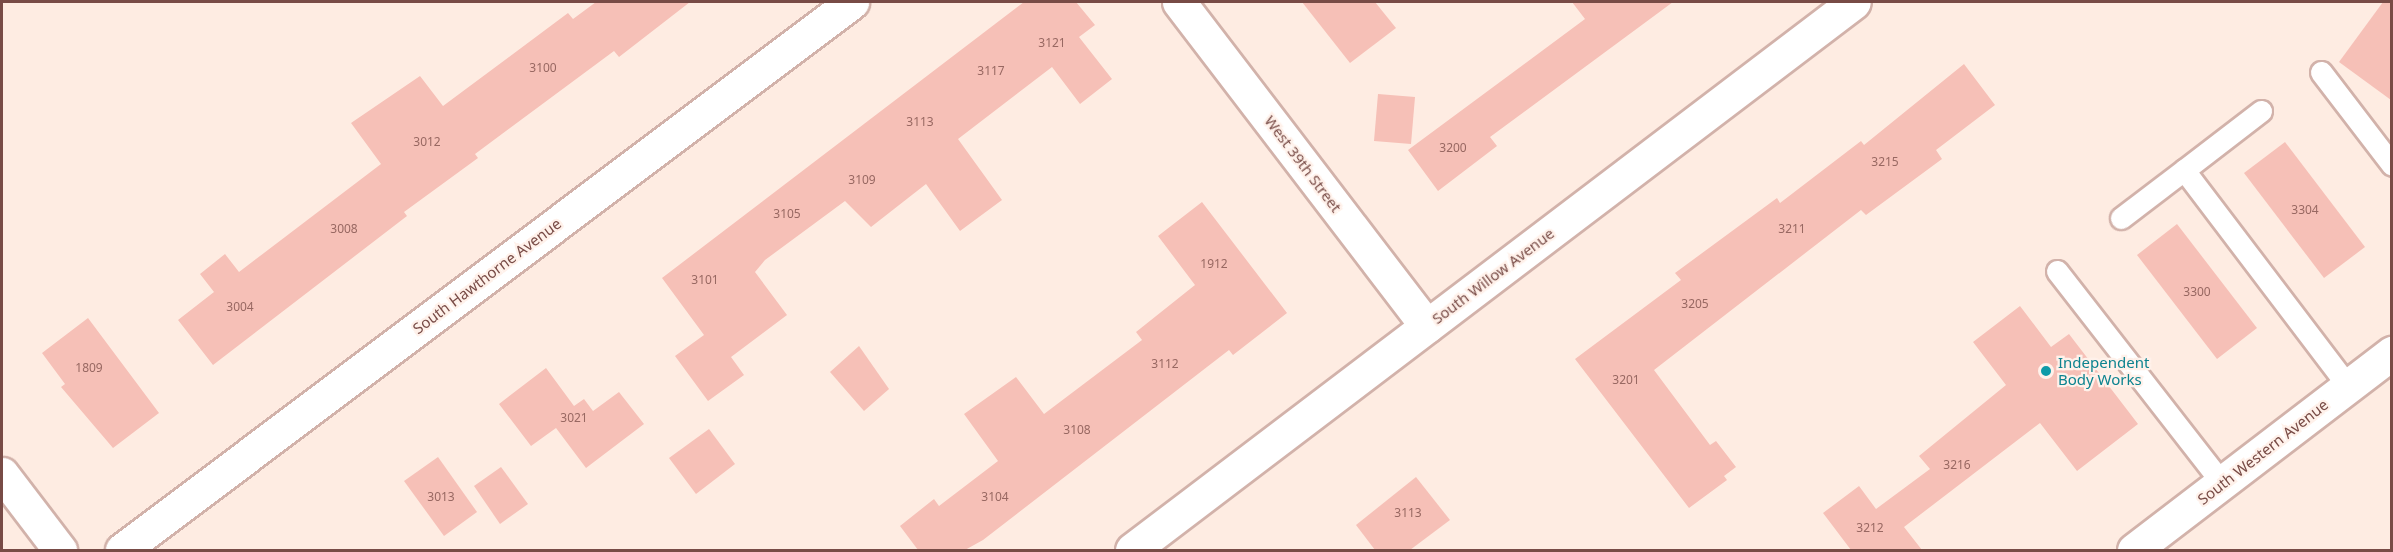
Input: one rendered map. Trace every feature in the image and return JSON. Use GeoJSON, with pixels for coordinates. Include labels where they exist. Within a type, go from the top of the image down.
{"type":"FeatureCollection","features":[{"type":"Feature","properties":{"kind":"street","name":"South Hawthorne Avenue"},"geometry":{"type":"LineString","coordinates":[[122,550],[852,2]]}},
{"type":"Feature","properties":{"kind":"street","name":"West 39th Street"},"geometry":{"type":"LineString","coordinates":[[1179,2],[1427,326]]}},
{"type":"Feature","properties":{"kind":"street","name":"South Willow Avenue"},"geometry":{"type":"LineString","coordinates":[[1132,550],[1854,2]]}},
{"type":"Feature","properties":{"kind":"street","name":"South Western Avenue"},"geometry":{"type":"LineString","coordinates":[[2152,545],[2222,483],[2391,352]]}},
{"type":"Feature","properties":{"kind":"street"},"geometry":{"type":"LineString","coordinates":[[2,474],[60,550]]}},
{"type":"Feature","properties":{"kind":"lane"},"geometry":{"type":"LineString","coordinates":[[2321,72],[2391,165]]}},
{"type":"Feature","properties":{"kind":"lane"},"geometry":{"type":"LineString","coordinates":[[2121,218],[2260,111]]}},
{"type":"Feature","properties":{"kind":"lane"},"geometry":{"type":"LineString","coordinates":[[2184,170],[2348,386]]}},
{"type":"Feature","properties":{"kind":"lane"},"geometry":{"type":"LineString","coordinates":[[2057,271],[2222,483]]}},
{"type":"Feature","properties":{"kind":"building"},"geometry":{"type":"Polygon","coordinates":[[[596,2],[690,2],[619,57],[614,51],[475,154],[478,158],[404,212],[407,216],[213,365],[178,320],[214,292],[200,274],[225,254],[239,272],[381,164],[351,123],[420,76],[443,106],[568,13],[573,19],[596,2]]]}},
{"type":"Feature","properties":{"kind":"building"},"geometry":{"type":"Polygon","coordinates":[[[1024,2],[1076,2],[1095,25],[1079,37],[1112,79],[1080,104],[1052,67],[958,139],[1002,200],[960,231],[926,184],[871,227],[845,201],[765,260],[755,272],[787,315],[731,357],[744,375],[708,401],[675,356],[704,335],[662,278],[1024,2]]]}},
{"type":"Feature","properties":{"kind":"building"},"geometry":{"type":"Polygon","coordinates":[[[1302,2],[1375,2],[1396,28],[1350,63],[1302,2]]]}},
{"type":"Feature","properties":{"kind":"building"},"geometry":{"type":"Polygon","coordinates":[[[1572,2],[1673,2],[1490,137],[1497,146],[1438,191],[1408,150],[1585,19],[1572,2]]]}},
{"type":"Feature","properties":{"kind":"building"},"geometry":{"type":"Polygon","coordinates":[[[2383,2],[2391,2],[2391,100],[2339,62],[2383,2]]]}},
{"type":"Feature","properties":{"kind":"building"},"geometry":{"type":"Polygon","coordinates":[[[1964,64],[1995,105],[1936,150],[1942,159],[1866,215],[1861,210],[1654,370],[1710,445],[1716,441],[1736,467],[1724,476],[1727,480],[1689,508],[1575,359],[1681,280],[1675,273],[1777,198],[1780,203],[1861,141],[1864,145],[1964,64]]]}},
{"type":"Feature","properties":{"kind":"building"},"geometry":{"type":"Polygon","coordinates":[[[1378,94],[1415,97],[1411,144],[1374,141],[1378,94]]]}},
{"type":"Feature","properties":{"kind":"building"},"geometry":{"type":"Polygon","coordinates":[[[2285,142],[2365,247],[2324,278],[2244,173],[2285,142]]]}},
{"type":"Feature","properties":{"kind":"building"},"geometry":{"type":"Polygon","coordinates":[[[1202,202],[1287,313],[1233,355],[1229,350],[983,540],[965,550],[918,550],[900,526],[934,499],[939,506],[998,461],[964,414],[1016,377],[1044,414],[1142,340],[1136,332],[1195,285],[1158,236],[1202,202]]]}},
{"type":"Feature","properties":{"kind":"building"},"geometry":{"type":"Polygon","coordinates":[[[2177,224],[2257,328],[2217,359],[2137,255],[2177,224]]]}},
{"type":"Feature","properties":{"kind":"building"},"geometry":{"type":"Polygon","coordinates":[[[2020,306],[2051,347],[2069,334],[2138,424],[2077,471],[2040,423],[1904,527],[1922,550],[1851,550],[1823,513],[1859,486],[1876,509],[1930,469],[1919,456],[2006,385],[1973,342],[2020,306]]]}},
{"type":"Feature","properties":{"kind":"building"},"geometry":{"type":"Polygon","coordinates":[[[88,318],[159,413],[113,448],[61,387],[65,384],[42,353],[88,318]]]}},
{"type":"Feature","properties":{"kind":"building"},"geometry":{"type":"Polygon","coordinates":[[[859,346],[889,389],[864,411],[830,372],[859,346]]]}},
{"type":"Feature","properties":{"kind":"building"},"geometry":{"type":"Polygon","coordinates":[[[546,368],[574,406],[584,399],[593,411],[619,392],[644,424],[586,468],[556,428],[531,446],[499,404],[546,368]]]}},
{"type":"Feature","properties":{"kind":"building"},"geometry":{"type":"Polygon","coordinates":[[[709,429],[735,464],[696,494],[669,458],[709,429]]]}},
{"type":"Feature","properties":{"kind":"building"},"geometry":{"type":"Polygon","coordinates":[[[438,457],[477,512],[444,536],[404,481],[438,457]]]}},
{"type":"Feature","properties":{"kind":"building"},"geometry":{"type":"Polygon","coordinates":[[[501,467],[528,504],[500,524],[474,486],[501,467]]]}},
{"type":"Feature","properties":{"kind":"building"},"geometry":{"type":"Polygon","coordinates":[[[1416,477],[1450,520],[1410,550],[1375,550],[1356,525],[1416,477]]]}},
{"type":"Feature","properties":{"kind":"place","name":"Independent Body Works"},"geometry":{"type":"Point","coordinates":[2046,371]}}]}
